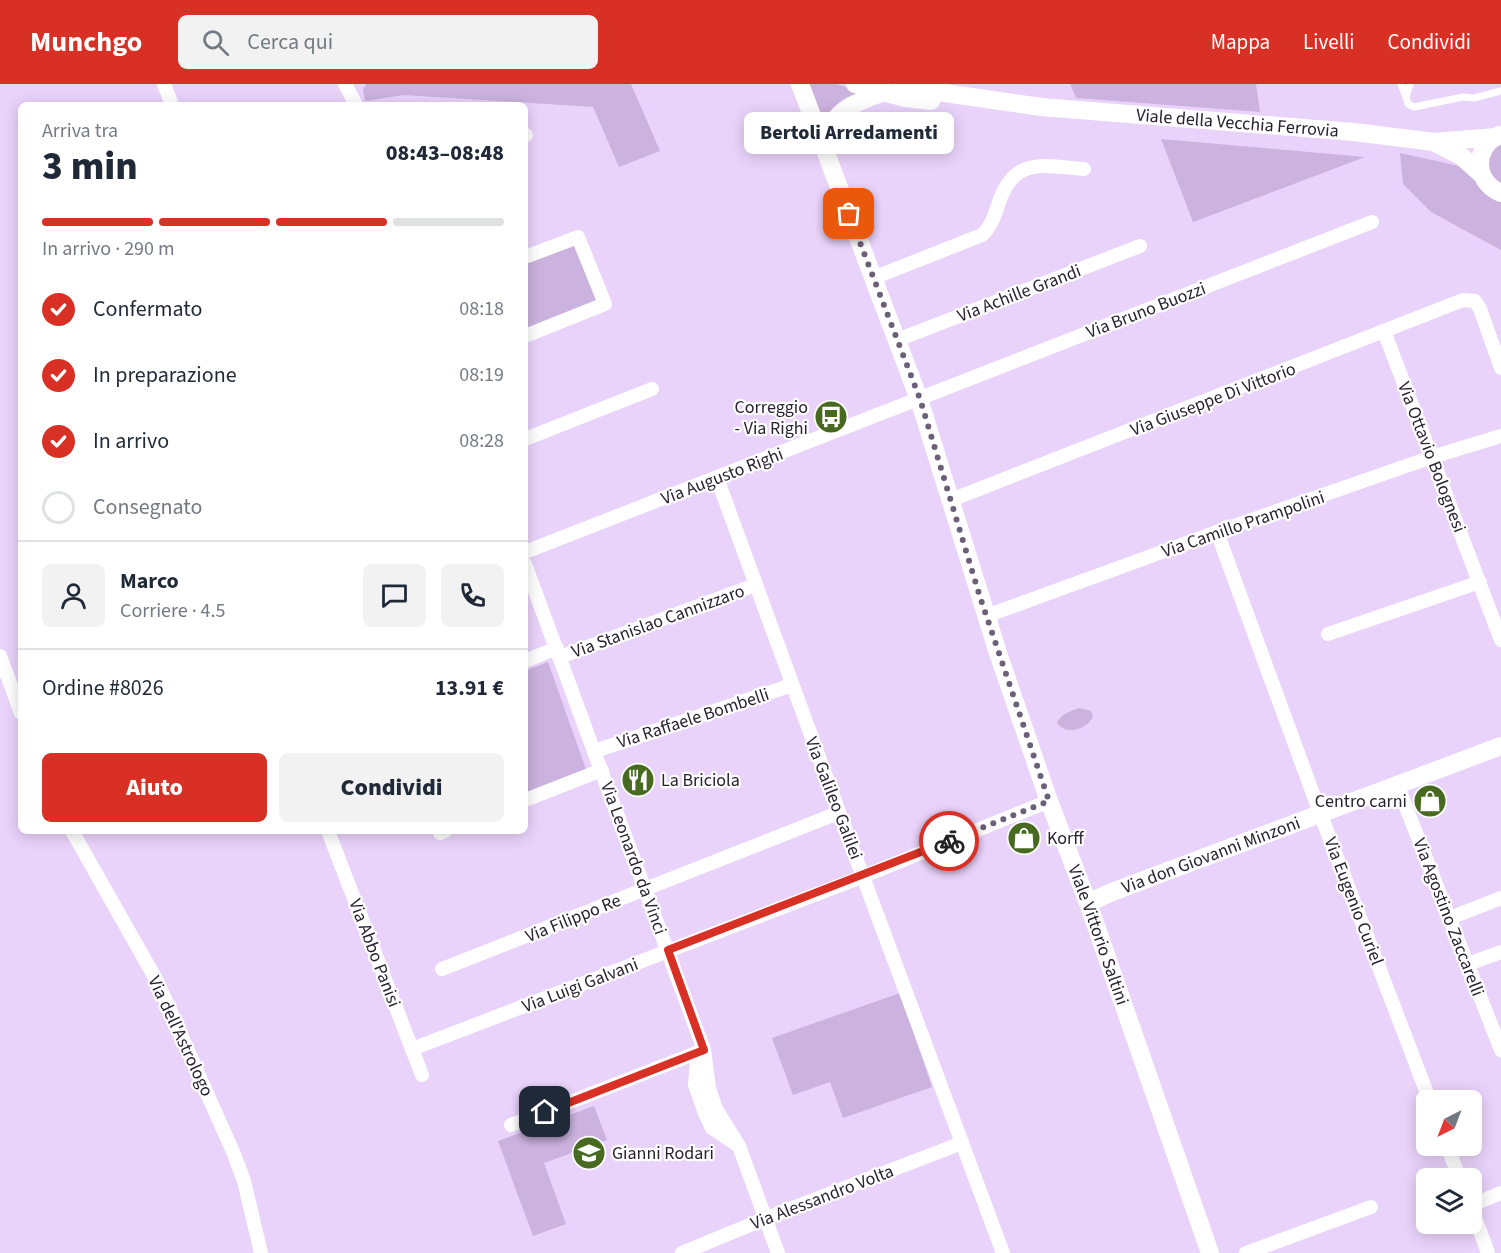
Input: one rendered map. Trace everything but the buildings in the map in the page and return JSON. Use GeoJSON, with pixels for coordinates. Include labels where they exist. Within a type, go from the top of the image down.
{"type":"FeatureCollection","features":[{"type":"Feature","properties":{"kind":"street"},"geometry":{"type":"LineString","coordinates":[[164,84],[171,102]]}},
{"type":"Feature","properties":{"kind":"street"},"geometry":{"type":"LineString","coordinates":[[345,84],[354,99]]}},
{"type":"Feature","properties":{"kind":"street","name":"Viale Vittorio Saltini"},"geometry":{"type":"LineString","coordinates":[[784,84],[794,92],[820,139]]}},
{"type":"Feature","properties":{"kind":"street","name":"Viale Vittorio Saltini"},"geometry":{"type":"LineString","coordinates":[[800,84],[920,399],[986,616],[1209,1253]]}},
{"type":"Feature","properties":{"kind":"street","name":"Viale della Vecchia Ferrovia"},"geometry":{"type":"LineString","coordinates":[[855,84],[905,98],[984,106],[1041,107],[1354,132],[1434,142],[1499,136]]}},
{"type":"Feature","properties":{"kind":"street","name":"Viale della Vecchia Ferrovia"},"geometry":{"type":"LineString","coordinates":[[901,84],[931,91],[1041,107]]}},
{"type":"Feature","properties":{"kind":"street"},"geometry":{"type":"LineString","coordinates":[[820,139],[831,121],[848,106],[882,93]]}},
{"type":"Feature","properties":{"kind":"street","name":"Viale della Vecchia Ferrovia"},"geometry":{"type":"LineString","coordinates":[[1481,174],[1482,152],[1487,144],[1499,136]]}},
{"type":"Feature","properties":{"kind":"street","name":"Viale della Vecchia Ferrovia"},"geometry":{"type":"LineString","coordinates":[[1434,142],[1461,156],[1481,174],[1487,185],[1501,194]]}},
{"type":"Feature","properties":{"kind":"street"},"geometry":{"type":"LineString","coordinates":[[873,278],[982,235],[989,229],[1005,187],[1021,169],[1035,165],[1084,169]]}},
{"type":"Feature","properties":{"kind":"street","name":"Via Bruno Buozzi"},"geometry":{"type":"LineString","coordinates":[[920,399],[1372,222]]}},
{"type":"Feature","properties":{"kind":"street"},"geometry":{"type":"LineString","coordinates":[[528,256],[578,237],[605,304],[528,335]]}},
{"type":"Feature","properties":{"kind":"street","name":"Via Achille Grandi"},"geometry":{"type":"LineString","coordinates":[[897,340],[1140,246]]}},
{"type":"Feature","properties":{"kind":"street","name":"Via Giuseppe Di Vittorio"},"geometry":{"type":"LineString","coordinates":[[951,500],[1462,300],[1475,301],[1480,309],[1501,368]]}},
{"type":"Feature","properties":{"kind":"street","name":"Via Ottavio Bolognesi"},"geometry":{"type":"LineString","coordinates":[[1384,331],[1501,640]]}},
{"type":"Feature","properties":{"kind":"street"},"geometry":{"type":"LineString","coordinates":[[528,438],[652,389]]}},
{"type":"Feature","properties":{"kind":"street","name":"Via Augusto Righi"},"geometry":{"type":"LineString","coordinates":[[528,551],[920,399]]}},
{"type":"Feature","properties":{"kind":"street","name":"Via Camillo Prampolini"},"geometry":{"type":"LineString","coordinates":[[986,616],[1217,532],[1432,457],[1501,436]]}},
{"type":"Feature","properties":{"kind":"street","name":"Via Galileo Galilei"},"geometry":{"type":"LineString","coordinates":[[717,478],[838,813],[864,876],[1003,1253]]}},
{"type":"Feature","properties":{"kind":"street","name":"Via Eugenio Curiel"},"geometry":{"type":"LineString","coordinates":[[1217,532],[1320,813],[1426,1090]]}},
{"type":"Feature","properties":{"kind":"street","name":"Via Leonardo da Vinci"},"geometry":{"type":"LineString","coordinates":[[528,572],[704,1050]]}},
{"type":"Feature","properties":{"kind":"street"},"geometry":{"type":"LineString","coordinates":[[1328,634],[1480,582]]}},
{"type":"Feature","properties":{"kind":"street","name":"Via Stanislao Cannizzaro"},"geometry":{"type":"LineString","coordinates":[[528,660],[559,653],[756,585]]}},
{"type":"Feature","properties":{"kind":"street"},"geometry":{"type":"LineString","coordinates":[[0,656],[18,705]]}},
{"type":"Feature","properties":{"kind":"street","name":"Via Raffaele Bombelli"},"geometry":{"type":"LineString","coordinates":[[595,751],[792,685]]}},
{"type":"Feature","properties":{"kind":"street","name":"Via don Giovanni Minzoni"},"geometry":{"type":"LineString","coordinates":[[1088,903],[1397,783],[1501,746]]}},
{"type":"Feature","properties":{"kind":"street"},"geometry":{"type":"LineString","coordinates":[[528,799],[602,770]]}},
{"type":"Feature","properties":{"kind":"street","name":"Via Agostino Zaccarelli"},"geometry":{"type":"LineString","coordinates":[[1397,783],[1501,1050]]}},
{"type":"Feature","properties":{"kind":"street","name":"Via Luigi Galvani"},"geometry":{"type":"LineString","coordinates":[[412,1049],[864,876],[1049,801]]}},
{"type":"Feature","properties":{"kind":"street","name":"Via Filippo Re"},"geometry":{"type":"LineString","coordinates":[[442,969],[838,813]]}},
{"type":"Feature","properties":{"kind":"street","name":"Via dell'Astrologo"},"geometry":{"type":"LineString","coordinates":[[74,834],[157,981],[234,1154],[244,1181],[261,1253]]}},
{"type":"Feature","properties":{"kind":"street","name":"Via Abbo Panisi"},"geometry":{"type":"LineString","coordinates":[[329,834],[422,1075]]}},
{"type":"Feature","properties":{"kind":"street"},"geometry":{"type":"LineString","coordinates":[[1450,918],[1501,898]]}},
{"type":"Feature","properties":{"kind":"street"},"geometry":{"type":"LineString","coordinates":[[1468,964],[1501,952]]}},
{"type":"Feature","properties":{"kind":"street"},"geometry":{"type":"LineString","coordinates":[[511,1125],[704,1050]]}},
{"type":"Feature","properties":{"kind":"street"},"geometry":{"type":"LineString","coordinates":[[704,1050],[697,1061],[695,1085],[705,1113],[712,1128],[739,1146],[778,1253]]}},
{"type":"Feature","properties":{"kind":"street","name":"Via Alessandro Volta"},"geometry":{"type":"LineString","coordinates":[[682,1253],[962,1143]]}},
{"type":"Feature","properties":{"kind":"street"},"geometry":{"type":"LineString","coordinates":[[1482,1202],[1501,1193]]}},
{"type":"Feature","properties":{"kind":"street"},"geometry":{"type":"LineString","coordinates":[[1246,1253],[1371,1207]]}},
{"type":"Feature","properties":{"kind":"street"},"geometry":{"type":"LineString","coordinates":[[1481,1234],[1488,1253]]}},
{"type":"Feature","properties":{"kind":"lane"},"geometry":{"type":"LineString","coordinates":[[1401,84],[1408,104],[1414,107],[1501,92]]}},
{"type":"Feature","properties":{"kind":"lane"},"geometry":{"type":"LineString","coordinates":[[1406,97],[1410,84]]}},
{"type":"Feature","properties":{"kind":"shaded area"},"geometry":{"type":"Polygon","coordinates":[[[366,84],[631,84],[660,151],[619,167],[593,107],[404,95],[365,101],[363,90],[366,84]]]}},
{"type":"Feature","properties":{"kind":"shaded area"},"geometry":{"type":"Polygon","coordinates":[[[807,84],[836,84],[861,92],[837,104],[822,126],[807,84]]]}},
{"type":"Feature","properties":{"kind":"shaded area"},"geometry":{"type":"Polygon","coordinates":[[[1070,84],[1256,84],[1260,112],[1076,98],[1070,84]]]}},
{"type":"Feature","properties":{"kind":"shaded area"},"geometry":{"type":"Polygon","coordinates":[[[875,112],[870,123],[838,136],[834,134],[851,116],[875,112]]]}},
{"type":"Feature","properties":{"kind":"shaded area"},"geometry":{"type":"Polygon","coordinates":[[[1161,139],[1365,157],[1193,222],[1161,139]]]}},
{"type":"Feature","properties":{"kind":"shaded area"},"geometry":{"type":"Polygon","coordinates":[[[1501,142],[1501,250],[1431,212],[1403,184],[1400,153],[1487,172],[1486,159],[1501,142]]]}},
{"type":"Feature","properties":{"kind":"shaded area"},"geometry":{"type":"Polygon","coordinates":[[[574,243],[598,301],[528,329],[528,261],[574,243]]]}},
{"type":"Feature","properties":{"kind":"shaded area"},"geometry":{"type":"Polygon","coordinates":[[[548,662],[588,775],[528,797],[528,670],[548,662]]]}},
{"type":"Feature","properties":{"kind":"shaded area"},"geometry":{"type":"Polygon","coordinates":[[[1079,708],[1091,711],[1093,716],[1087,725],[1076,730],[1060,727],[1057,722],[1061,717],[1079,708]]]}},
{"type":"Feature","properties":{"kind":"shaded area"},"geometry":{"type":"Polygon","coordinates":[[[900,993],[932,1087],[843,1118],[830,1082],[793,1095],[772,1038],[900,993]]]}},
{"type":"Feature","properties":{"kind":"shaded area"},"geometry":{"type":"Polygon","coordinates":[[[594,1106],[607,1140],[544,1163],[566,1224],[533,1236],[498,1141],[594,1106]]]}},
{"type":"Feature","properties":{"kind":"way so far"},"geometry":{"type":"LineString","coordinates":[[849,214],[920,399],[980,597],[1049,801],[949,841]]}},
{"type":"Feature","properties":{"kind":"place","name":"Bertoli Arredamenti"},"geometry":{"type":"Point","coordinates":[849,214]}},
{"type":"Feature","properties":{"kind":"place","name":"Correggio - Via Righi"},"geometry":{"type":"Point","coordinates":[831,417]}},
{"type":"Feature","properties":{"kind":"place","name":"La Briciola"},"geometry":{"type":"Point","coordinates":[638,780]}},
{"type":"Feature","properties":{"kind":"place","name":"Centro carni"},"geometry":{"type":"Point","coordinates":[1430,801]}},
{"type":"Feature","properties":{"kind":"place","name":"Korff"},"geometry":{"type":"Point","coordinates":[1024,838]}},
{"type":"Feature","properties":{"kind":"place","name":"Gianni Rodari"},"geometry":{"type":"Point","coordinates":[589,1153]}},
{"type":"Feature","properties":{"kind":"route"},"geometry":{"type":"LineString","coordinates":[[545,1112],[704,1050],[668,950],[864,876],[949,841]]}}]}
